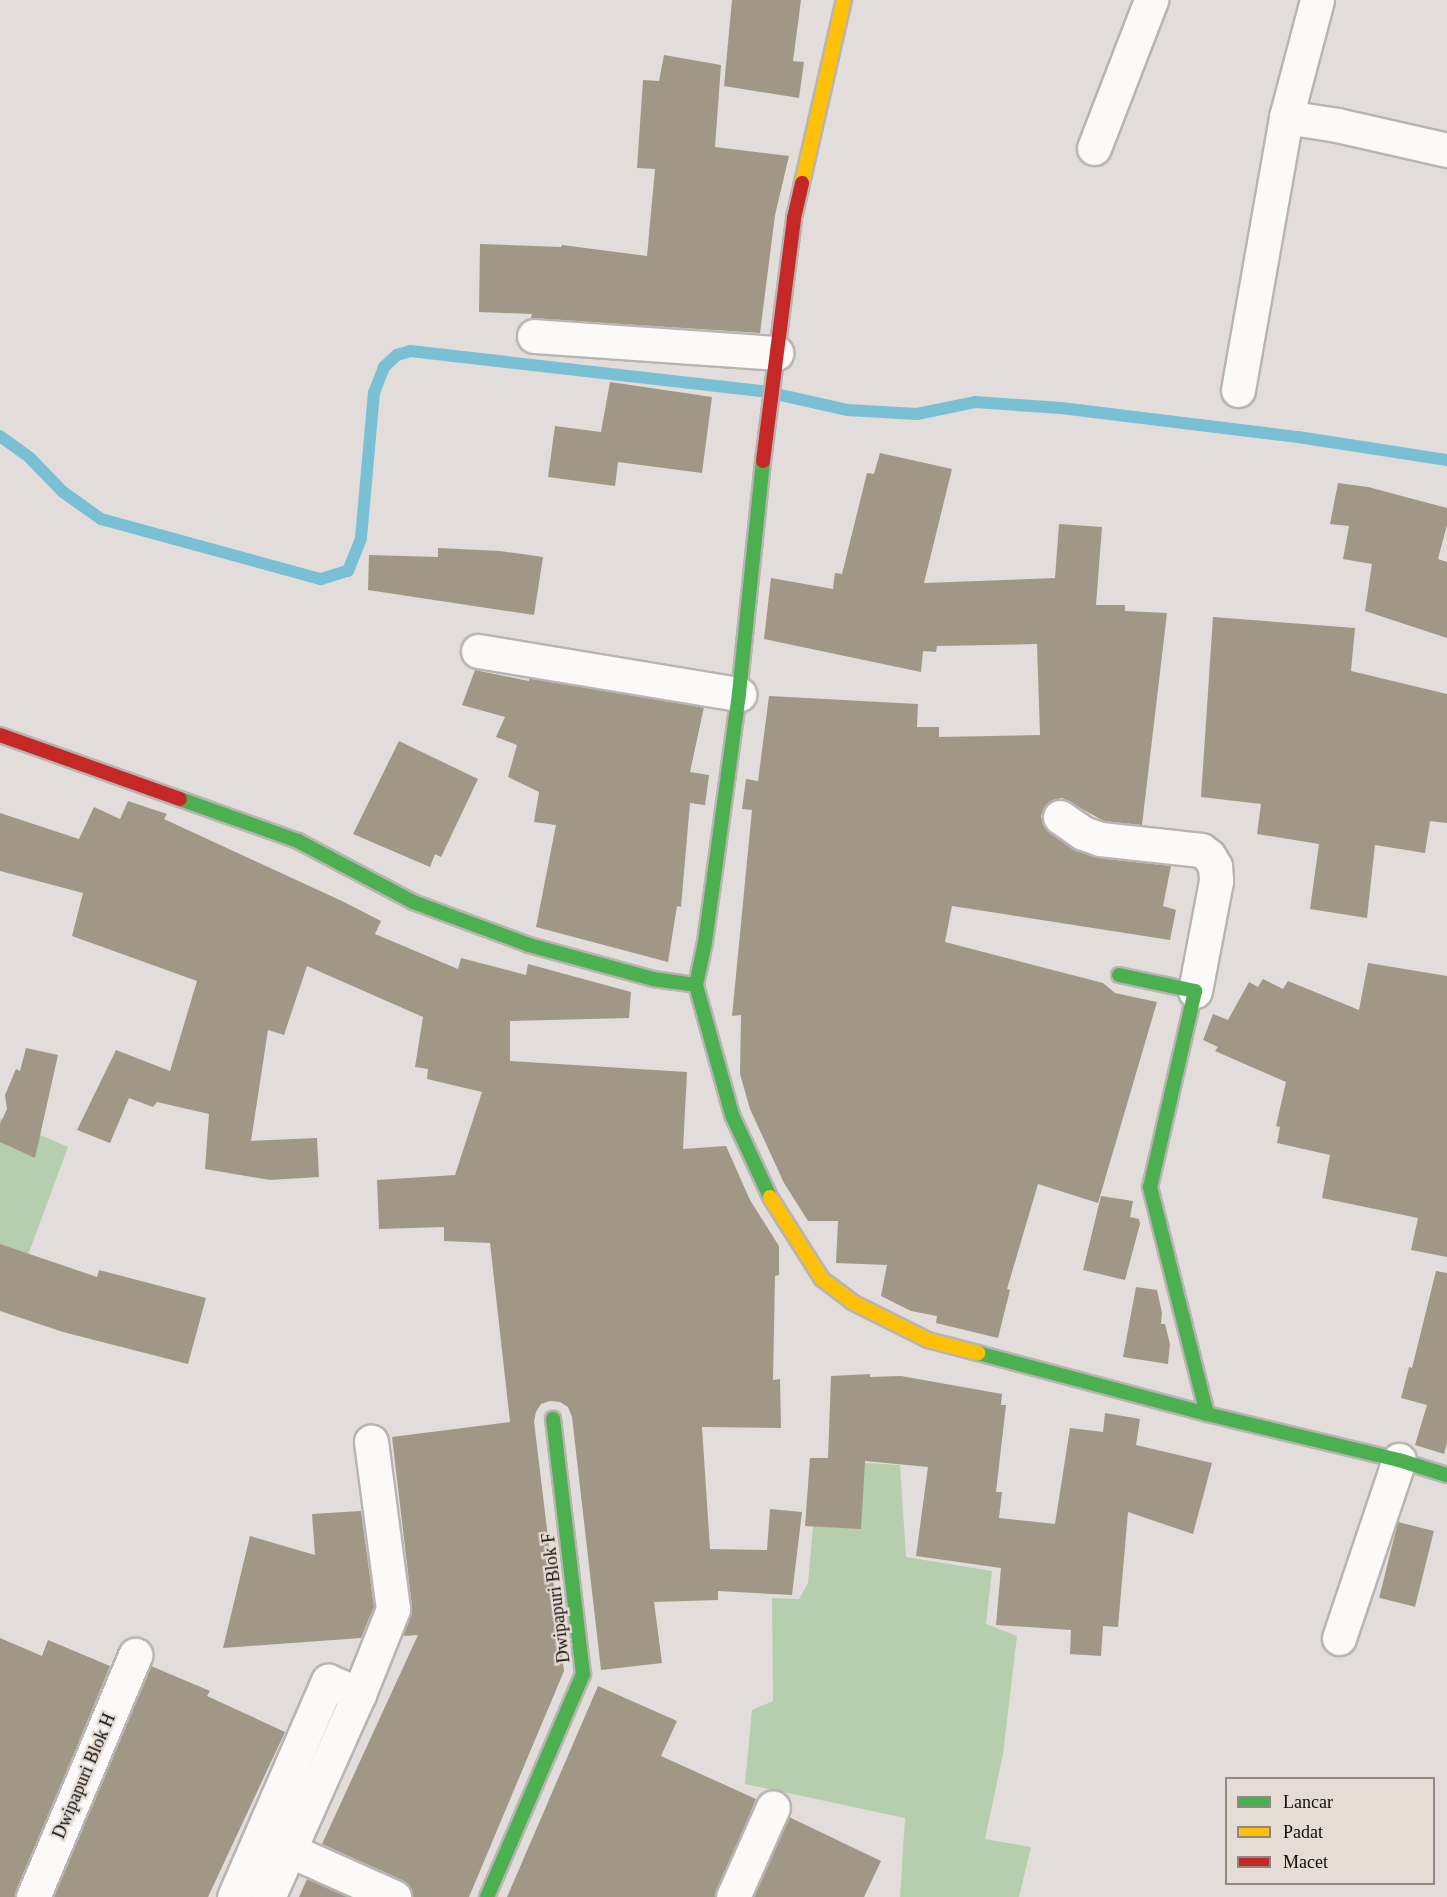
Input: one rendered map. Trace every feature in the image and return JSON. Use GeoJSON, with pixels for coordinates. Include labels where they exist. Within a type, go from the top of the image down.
{"type":"FeatureCollection","features":[{"type":"Feature","properties":{"kind":"street"},"geometry":{"type":"LineString","coordinates":[[844,0],[794,218],[767,427],[739,694],[705,942],[696,986],[732,1115],[767,1192],[810,1263],[836,1292],[900,1327],[928,1340],[1207,1414],[1399,1460],[1447,1475]]}},
{"type":"Feature","properties":{"kind":"street"},"geometry":{"type":"LineString","coordinates":[[1094,148],[1151,0]]}},
{"type":"Feature","properties":{"kind":"street"},"geometry":{"type":"LineString","coordinates":[[1238,390],[1286,117],[1317,0]]}},
{"type":"Feature","properties":{"kind":"street"},"geometry":{"type":"LineString","coordinates":[[1286,117],[1337,125],[1447,150]]}},
{"type":"Feature","properties":{"kind":"street"},"geometry":{"type":"LineString","coordinates":[[534,336],[776,360]]}},
{"type":"Feature","properties":{"kind":"street"},"geometry":{"type":"LineString","coordinates":[[478,651],[739,694]]}},
{"type":"Feature","properties":{"kind":"street"},"geometry":{"type":"LineString","coordinates":[[0,735],[298,841],[413,902],[529,945],[653,979],[696,986]]}},
{"type":"Feature","properties":{"kind":"street"},"geometry":{"type":"LineString","coordinates":[[1060,817],[1083,833],[1100,840],[1201,850],[1209,856],[1215,866],[1216,881],[1195,991],[1150,1187],[1207,1414]]}},
{"type":"Feature","properties":{"kind":"street"},"geometry":{"type":"LineString","coordinates":[[1119,975],[1195,991]]}},
{"type":"Feature","properties":{"kind":"street","name":"Dwipapuri Blok F"},"geometry":{"type":"LineString","coordinates":[[487,1897],[583,1674],[553,1419]]}},
{"type":"Feature","properties":{"kind":"street"},"geometry":{"type":"LineString","coordinates":[[268,1897],[275,1844],[328,1681],[358,1694],[393,1609],[371,1441]]}},
{"type":"Feature","properties":{"kind":"street"},"geometry":{"type":"LineString","coordinates":[[1339,1638],[1399,1460]]}},
{"type":"Feature","properties":{"kind":"street","name":"Dwipapuri Blok H"},"geometry":{"type":"LineString","coordinates":[[33,1897],[135,1655]]}},
{"type":"Feature","properties":{"kind":"street"},"geometry":{"type":"LineString","coordinates":[[733,1897],[773,1807]]}},
{"type":"Feature","properties":{"kind":"street"},"geometry":{"type":"LineString","coordinates":[[234,1897],[275,1844]]}},
{"type":"Feature","properties":{"kind":"street"},"geometry":{"type":"LineString","coordinates":[[275,1844],[394,1897]]}},
{"type":"Feature","properties":{"kind":"green space"},"geometry":{"type":"Polygon","coordinates":[[[0,1118],[68,1147],[15,1290],[0,1284],[0,1118]]]}},
{"type":"Feature","properties":{"kind":"green space"},"geometry":{"type":"Polygon","coordinates":[[[819,1460],[900,1465],[906,1557],[992,1571],[986,1624],[1017,1636],[1003,1754],[985,1839],[1031,1847],[1019,1897],[900,1897],[905,1818],[745,1784],[752,1710],[773,1701],[772,1598],[799,1599],[808,1583],[819,1460]]]}},
{"type":"Feature","properties":{"kind":"building"},"geometry":{"type":"Polygon","coordinates":[[[732,0],[801,0],[793,61],[804,62],[799,98],[724,86],[732,0]]]}},
{"type":"Feature","properties":{"kind":"building"},"geometry":{"type":"Polygon","coordinates":[[[664,55],[721,65],[715,147],[789,156],[775,215],[760,333],[531,318],[532,314],[479,312],[480,244],[561,247],[562,245],[647,256],[655,169],[637,168],[643,80],[659,81],[664,55]]]}},
{"type":"Feature","properties":{"kind":"building"},"geometry":{"type":"Polygon","coordinates":[[[610,382],[712,397],[702,473],[618,462],[615,486],[548,477],[555,426],[601,432],[610,382]]]}},
{"type":"Feature","properties":{"kind":"building"},"geometry":{"type":"Polygon","coordinates":[[[880,453],[952,469],[924,583],[1055,578],[1059,524],[1102,527],[1096,605],[1125,605],[1125,611],[1167,613],[1142,825],[1104,821],[1062,798],[1053,800],[1045,806],[1041,816],[1049,832],[1077,851],[1098,858],[1171,866],[1163,906],[1176,910],[1170,940],[952,906],[945,942],[1103,983],[1115,993],[1157,1002],[1098,1203],[1038,1184],[1007,1289],[1010,1290],[998,1338],[936,1323],[937,1316],[911,1311],[881,1296],[887,1265],[836,1263],[838,1221],[808,1221],[784,1183],[750,1109],[740,1074],[741,1015],[732,1016],[752,810],[742,809],[746,779],[758,781],[769,696],[918,704],[917,727],[939,727],[939,737],[1040,735],[1037,644],[937,646],[936,652],[923,651],[921,672],[764,639],[771,578],[833,589],[835,573],[842,574],[867,473],[874,474],[880,453]]]}},
{"type":"Feature","properties":{"kind":"building"},"geometry":{"type":"Polygon","coordinates":[[[1338,483],[1368,487],[1447,508],[1447,525],[1438,559],[1447,562],[1447,638],[1365,611],[1372,564],[1343,559],[1349,526],[1330,524],[1338,483]]]}},
{"type":"Feature","properties":{"kind":"building"},"geometry":{"type":"Polygon","coordinates":[[[438,548],[500,551],[543,557],[534,615],[368,590],[369,555],[438,557],[438,548]]]}},
{"type":"Feature","properties":{"kind":"building"},"geometry":{"type":"Polygon","coordinates":[[[1213,617],[1355,628],[1351,671],[1447,694],[1447,823],[1430,821],[1425,853],[1375,845],[1367,918],[1310,909],[1319,844],[1257,834],[1261,804],[1201,797],[1213,617]]]}},
{"type":"Feature","properties":{"kind":"building"},"geometry":{"type":"Polygon","coordinates":[[[475,670],[529,681],[529,678],[704,707],[690,772],[709,775],[705,805],[690,803],[681,907],[677,906],[668,962],[536,927],[556,825],[534,822],[539,792],[508,777],[517,745],[496,737],[505,717],[462,705],[475,670]]]}},
{"type":"Feature","properties":{"kind":"building"},"geometry":{"type":"Polygon","coordinates":[[[399,741],[478,779],[441,857],[435,854],[430,867],[353,834],[399,741]]]}},
{"type":"Feature","properties":{"kind":"building"},"geometry":{"type":"Polygon","coordinates":[[[128,801],[167,814],[164,819],[344,902],[381,921],[375,934],[458,969],[461,958],[526,975],[528,964],[631,992],[629,1018],[510,1021],[510,1061],[687,1072],[683,1149],[726,1146],[750,1200],[779,1246],[779,1275],[775,1276],[773,1380],[780,1379],[781,1428],[702,1427],[710,1549],[767,1550],[770,1509],[802,1512],[792,1595],[718,1591],[718,1600],[654,1602],[662,1663],[601,1670],[572,1417],[568,1407],[560,1402],[550,1401],[541,1404],[534,1421],[564,1671],[469,1897],[412,1897],[409,1887],[402,1880],[322,1844],[418,1635],[403,1636],[412,1607],[392,1437],[510,1422],[490,1243],[444,1241],[444,1227],[379,1229],[377,1180],[455,1175],[482,1092],[427,1079],[428,1069],[415,1067],[423,1017],[307,966],[284,1035],[268,1030],[251,1141],[317,1138],[319,1177],[270,1180],[205,1169],[209,1114],[157,1102],[153,1107],[129,1098],[110,1143],[77,1130],[116,1050],[170,1071],[197,981],[72,936],[83,893],[0,871],[0,813],[79,839],[94,807],[120,819],[128,801]]]}},
{"type":"Feature","properties":{"kind":"building"},"geometry":{"type":"Polygon","coordinates":[[[1368,963],[1447,976],[1447,1257],[1411,1250],[1418,1218],[1322,1198],[1330,1155],[1277,1143],[1280,1127],[1276,1126],[1286,1082],[1215,1051],[1218,1047],[1203,1040],[1213,1014],[1228,1020],[1249,982],[1258,987],[1263,979],[1283,989],[1288,981],[1359,1010],[1368,963]]]}},
{"type":"Feature","properties":{"kind":"building"},"geometry":{"type":"Polygon","coordinates":[[[26,1048],[58,1055],[35,1158],[0,1142],[0,1124],[7,1109],[5,1095],[16,1069],[20,1071],[26,1048]]]}},
{"type":"Feature","properties":{"kind":"building"},"geometry":{"type":"Polygon","coordinates":[[[1101,1196],[1133,1201],[1130,1217],[1139,1219],[1140,1224],[1125,1280],[1083,1270],[1101,1196]]]}},
{"type":"Feature","properties":{"kind":"building"},"geometry":{"type":"Polygon","coordinates":[[[0,1244],[97,1277],[99,1270],[206,1298],[188,1364],[63,1332],[0,1311],[0,1244]]]}},
{"type":"Feature","properties":{"kind":"building"},"geometry":{"type":"Polygon","coordinates":[[[1436,1271],[1447,1273],[1447,1443],[1444,1454],[1415,1445],[1427,1405],[1401,1398],[1409,1367],[1412,1368],[1436,1271]]]}},
{"type":"Feature","properties":{"kind":"building"},"geometry":{"type":"Polygon","coordinates":[[[1136,1287],[1157,1290],[1162,1313],[1161,1324],[1165,1324],[1170,1344],[1168,1364],[1123,1357],[1136,1287]]]}},
{"type":"Feature","properties":{"kind":"building"},"geometry":{"type":"Polygon","coordinates":[[[870,1374],[870,1377],[901,1376],[1002,1394],[1001,1405],[1006,1405],[996,1492],[1002,1492],[999,1518],[1055,1524],[1070,1428],[1103,1432],[1105,1413],[1140,1419],[1136,1445],[1212,1463],[1193,1534],[1128,1512],[1118,1627],[1103,1626],[1101,1656],[1070,1654],[1071,1630],[996,1625],[1001,1568],[916,1556],[928,1467],[865,1461],[861,1529],[805,1526],[810,1458],[828,1458],[831,1376],[870,1374]]]}},
{"type":"Feature","properties":{"kind":"building"},"geometry":{"type":"Polygon","coordinates":[[[361,1511],[374,1607],[361,1638],[223,1648],[250,1536],[315,1555],[312,1514],[361,1511]]]}},
{"type":"Feature","properties":{"kind":"building"},"geometry":{"type":"Polygon","coordinates":[[[1398,1522],[1434,1531],[1415,1607],[1379,1598],[1398,1522]]]}},
{"type":"Feature","properties":{"kind":"building"},"geometry":{"type":"Polygon","coordinates":[[[0,1638],[42,1656],[48,1640],[110,1666],[15,1897],[0,1897],[0,1638]]]}},
{"type":"Feature","properties":{"kind":"building"},"geometry":{"type":"Polygon","coordinates":[[[151,1666],[210,1691],[207,1696],[285,1732],[208,1897],[53,1897],[151,1666]]]}},
{"type":"Feature","properties":{"kind":"building"},"geometry":{"type":"Polygon","coordinates":[[[598,1686],[677,1721],[661,1756],[756,1799],[715,1897],[507,1897],[598,1686]]]}},
{"type":"Feature","properties":{"kind":"building"},"geometry":{"type":"Polygon","coordinates":[[[789,1817],[881,1861],[864,1897],[754,1897],[789,1817]]]}},
{"type":"Feature","properties":{"kind":"building"},"geometry":{"type":"Polygon","coordinates":[[[307,1879],[348,1897],[299,1897],[307,1879]]]}},
{"type":"Feature","properties":{"kind":"waterway"},"geometry":{"type":"LineString","coordinates":[[0,436],[30,458],[63,492],[101,519],[321,579],[348,571],[361,538],[374,393],[384,367],[397,355],[410,351],[763,391],[847,410],[917,414],[975,402],[1061,408],[1298,437],[1447,460]]}},
{"type":"Feature","properties":{"kind":"traffic: fast"},"geometry":{"type":"LineString","coordinates":[[763,461],[739,694],[705,942],[696,985],[732,1115],[770,1197]]}},
{"type":"Feature","properties":{"kind":"traffic: fast"},"geometry":{"type":"LineString","coordinates":[[180,799],[298,841],[413,902],[529,945],[653,979],[696,985]]}},
{"type":"Feature","properties":{"kind":"traffic: fast"},"geometry":{"type":"LineString","coordinates":[[1119,975],[1195,991],[1150,1187],[1207,1414]]}},
{"type":"Feature","properties":{"kind":"traffic: fast"},"geometry":{"type":"LineString","coordinates":[[978,1353],[1207,1414],[1399,1460],[1447,1475]]}},
{"type":"Feature","properties":{"kind":"traffic: fast"},"geometry":{"type":"LineString","coordinates":[[487,1897],[583,1674],[553,1419]]}},
{"type":"Feature","properties":{"kind":"traffic: slow"},"geometry":{"type":"LineString","coordinates":[[802,183],[844,0]]}},
{"type":"Feature","properties":{"kind":"traffic: slow"},"geometry":{"type":"LineString","coordinates":[[770,1197],[822,1279],[852,1302],[928,1340],[978,1353]]}},
{"type":"Feature","properties":{"kind":"traffic: jam"},"geometry":{"type":"LineString","coordinates":[[763,461],[794,218],[802,183]]}},
{"type":"Feature","properties":{"kind":"traffic: jam"},"geometry":{"type":"LineString","coordinates":[[0,735],[180,799]]}}]}
